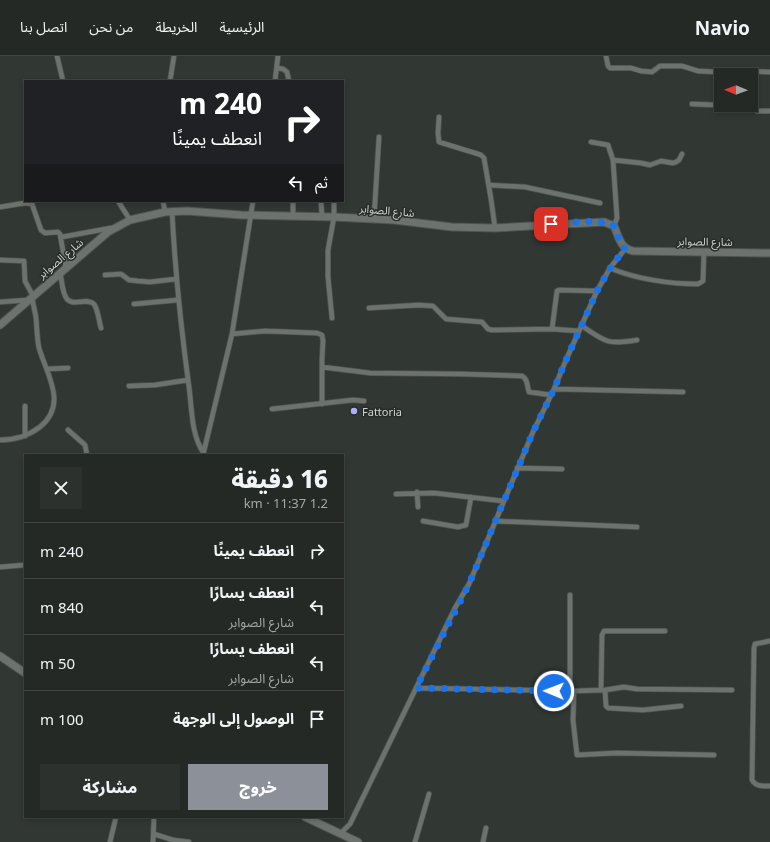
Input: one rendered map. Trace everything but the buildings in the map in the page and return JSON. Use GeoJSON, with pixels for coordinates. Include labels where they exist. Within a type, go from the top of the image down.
{"type":"FeatureCollection","features":[{"type":"Feature","properties":{"kind":"street"},"geometry":{"type":"LineString","coordinates":[[57,56],[64,80]]}},
{"type":"Feature","properties":{"kind":"street"},"geometry":{"type":"LineString","coordinates":[[170,80],[174,56]]}},
{"type":"Feature","properties":{"kind":"street"},"geometry":{"type":"LineString","coordinates":[[275,80],[278,56]]}},
{"type":"Feature","properties":{"kind":"street"},"geometry":{"type":"LineString","coordinates":[[606,56],[608,66],[611,68],[631,68],[641,71],[652,72],[660,66],[682,66],[698,71],[770,72]]}},
{"type":"Feature","properties":{"kind":"street"},"geometry":{"type":"LineString","coordinates":[[277,68],[283,69],[287,72],[289,80]]}},
{"type":"Feature","properties":{"kind":"street"},"geometry":{"type":"LineString","coordinates":[[692,104],[717,105],[747,108],[757,111],[770,111]]}},
{"type":"Feature","properties":{"kind":"street"},"geometry":{"type":"LineString","coordinates":[[439,117],[439,142],[481,155],[484,158],[495,228]]}},
{"type":"Feature","properties":{"kind":"street"},"geometry":{"type":"LineString","coordinates":[[374,219],[379,138]]}},
{"type":"Feature","properties":{"kind":"street"},"geometry":{"type":"LineString","coordinates":[[340,834],[350,824],[416,688],[469,584],[517,468],[597,291],[610,268],[625,249],[620,242],[614,226],[617,218],[613,160],[608,145],[591,142]]}},
{"type":"Feature","properties":{"kind":"street"},"geometry":{"type":"LineString","coordinates":[[613,160],[650,165],[661,161],[676,162],[682,154]]}},
{"type":"Feature","properties":{"kind":"street"},"geometry":{"type":"LineString","coordinates":[[489,185],[525,187],[600,203]]}},
{"type":"Feature","properties":{"kind":"street"},"geometry":{"type":"LineString","coordinates":[[119,202],[130,220]]}},
{"type":"Feature","properties":{"kind":"street"},"geometry":{"type":"LineString","coordinates":[[164,202],[168,211],[196,439],[203,453]]}},
{"type":"Feature","properties":{"kind":"street"},"geometry":{"type":"LineString","coordinates":[[203,453],[232,334],[253,202]]}},
{"type":"Feature","properties":{"kind":"street"},"geometry":{"type":"LineString","coordinates":[[293,202],[293,216]]}},
{"type":"Feature","properties":{"kind":"street"},"geometry":{"type":"LineString","coordinates":[[321,202],[322,217]]}},
{"type":"Feature","properties":{"kind":"street"},"geometry":{"type":"LineString","coordinates":[[332,318],[328,278],[328,250],[334,217],[334,202]]}},
{"type":"Feature","properties":{"kind":"street"},"geometry":{"type":"LineString","coordinates":[[0,207],[25,203],[32,204],[41,230],[45,233],[58,232],[62,237],[64,294],[67,300],[71,302],[93,303],[96,308],[101,328]]}},
{"type":"Feature","properties":{"kind":"street","name":"شارع الصوابر"},"geometry":{"type":"LineString","coordinates":[[0,325],[63,270],[115,228],[130,220],[168,211],[374,219],[452,227],[495,228],[597,222],[610,223],[614,226]]}},
{"type":"Feature","properties":{"kind":"street"},"geometry":{"type":"LineString","coordinates":[[62,237],[115,228]]}},
{"type":"Feature","properties":{"kind":"street","name":"شارع الصوابر"},"geometry":{"type":"LineString","coordinates":[[625,249],[633,251],[770,253]]}},
{"type":"Feature","properties":{"kind":"street"},"geometry":{"type":"LineString","coordinates":[[610,268],[625,274],[650,279],[698,284],[703,281],[704,251]]}},
{"type":"Feature","properties":{"kind":"street"},"geometry":{"type":"LineString","coordinates":[[0,260],[24,261],[25,281],[36,317],[39,347],[48,369],[54,394],[53,409],[50,416],[35,431],[25,436],[0,440]]}},
{"type":"Feature","properties":{"kind":"street"},"geometry":{"type":"LineString","coordinates":[[105,275],[120,274],[129,280],[150,282],[176,279]]}},
{"type":"Feature","properties":{"kind":"street"},"geometry":{"type":"LineString","coordinates":[[552,329],[557,290],[597,291]]}},
{"type":"Feature","properties":{"kind":"street"},"geometry":{"type":"LineString","coordinates":[[0,302],[31,298]]}},
{"type":"Feature","properties":{"kind":"street"},"geometry":{"type":"LineString","coordinates":[[134,304],[178,300]]}},
{"type":"Feature","properties":{"kind":"street"},"geometry":{"type":"LineString","coordinates":[[369,308],[419,305],[433,306],[446,318],[482,322],[488,329],[492,330],[552,329],[579,331]]}},
{"type":"Feature","properties":{"kind":"street"},"geometry":{"type":"LineString","coordinates":[[582,326],[602,340],[609,342],[617,343],[637,340]]}},
{"type":"Feature","properties":{"kind":"street"},"geometry":{"type":"LineString","coordinates":[[232,334],[265,331],[322,335],[322,404]]}},
{"type":"Feature","properties":{"kind":"street"},"geometry":{"type":"LineString","coordinates":[[322,367],[370,373],[522,376],[526,380],[529,392],[551,395]]}},
{"type":"Feature","properties":{"kind":"street"},"geometry":{"type":"LineString","coordinates":[[48,369],[68,368]]}},
{"type":"Feature","properties":{"kind":"street"},"geometry":{"type":"LineString","coordinates":[[129,386],[155,385],[188,380]]}},
{"type":"Feature","properties":{"kind":"street"},"geometry":{"type":"LineString","coordinates":[[554,389],[684,392]]}},
{"type":"Feature","properties":{"kind":"street"},"geometry":{"type":"LineString","coordinates":[[272,409],[352,400],[364,401]]}},
{"type":"Feature","properties":{"kind":"street"},"geometry":{"type":"LineString","coordinates":[[25,406],[25,436]]}},
{"type":"Feature","properties":{"kind":"street"},"geometry":{"type":"LineString","coordinates":[[68,430],[85,445],[87,454]]}},
{"type":"Feature","properties":{"kind":"street"},"geometry":{"type":"LineString","coordinates":[[517,468],[562,470]]}},
{"type":"Feature","properties":{"kind":"street"},"geometry":{"type":"LineString","coordinates":[[396,494],[417,492],[434,493],[503,501]]}},
{"type":"Feature","properties":{"kind":"street"},"geometry":{"type":"LineString","coordinates":[[417,492],[418,507]]}},
{"type":"Feature","properties":{"kind":"street"},"geometry":{"type":"LineString","coordinates":[[423,521],[458,527],[466,525],[471,497]]}},
{"type":"Feature","properties":{"kind":"street"},"geometry":{"type":"LineString","coordinates":[[495,521],[637,527]]}},
{"type":"Feature","properties":{"kind":"street"},"geometry":{"type":"LineString","coordinates":[[0,567],[24,565]]}},
{"type":"Feature","properties":{"kind":"street"},"geometry":{"type":"LineString","coordinates":[[570,595],[573,720],[577,755],[630,753],[714,755]]}},
{"type":"Feature","properties":{"kind":"street"},"geometry":{"type":"LineString","coordinates":[[665,631],[604,631],[602,635],[603,690],[606,706],[608,708],[643,710],[681,706]]}},
{"type":"Feature","properties":{"kind":"street"},"geometry":{"type":"LineString","coordinates":[[770,641],[755,644],[754,648],[752,780],[757,786],[770,786]]}},
{"type":"Feature","properties":{"kind":"street"},"geometry":{"type":"LineString","coordinates":[[0,656],[24,672]]}},
{"type":"Feature","properties":{"kind":"street"},"geometry":{"type":"LineString","coordinates":[[416,688],[572,691],[603,690],[624,687],[637,689],[732,690]]}},
{"type":"Feature","properties":{"kind":"street"},"geometry":{"type":"LineString","coordinates":[[415,842],[430,794]]}},
{"type":"Feature","properties":{"kind":"street"},"geometry":{"type":"LineString","coordinates":[[110,842],[116,818]]}},
{"type":"Feature","properties":{"kind":"street"},"geometry":{"type":"LineString","coordinates":[[154,818],[154,842]]}},
{"type":"Feature","properties":{"kind":"street"},"geometry":{"type":"LineString","coordinates":[[307,818],[358,842]]}},
{"type":"Feature","properties":{"kind":"street"},"geometry":{"type":"LineString","coordinates":[[483,842],[486,828]]}},
{"type":"Feature","properties":{"kind":"street"},"geometry":{"type":"LineString","coordinates":[[154,834],[173,840],[189,842]]}},
{"type":"Feature","properties":{"kind":"place","name":"Fattoria"},"geometry":{"type":"Point","coordinates":[354,411]}},
{"type":"Feature","properties":{"kind":"route"},"geometry":{"type":"LineString","coordinates":[[551,224],[597,222],[610,223],[614,226],[620,242],[625,249],[612,265],[597,291],[554,389],[533,432],[469,584],[455,608],[416,688],[554,691]]}}]}
